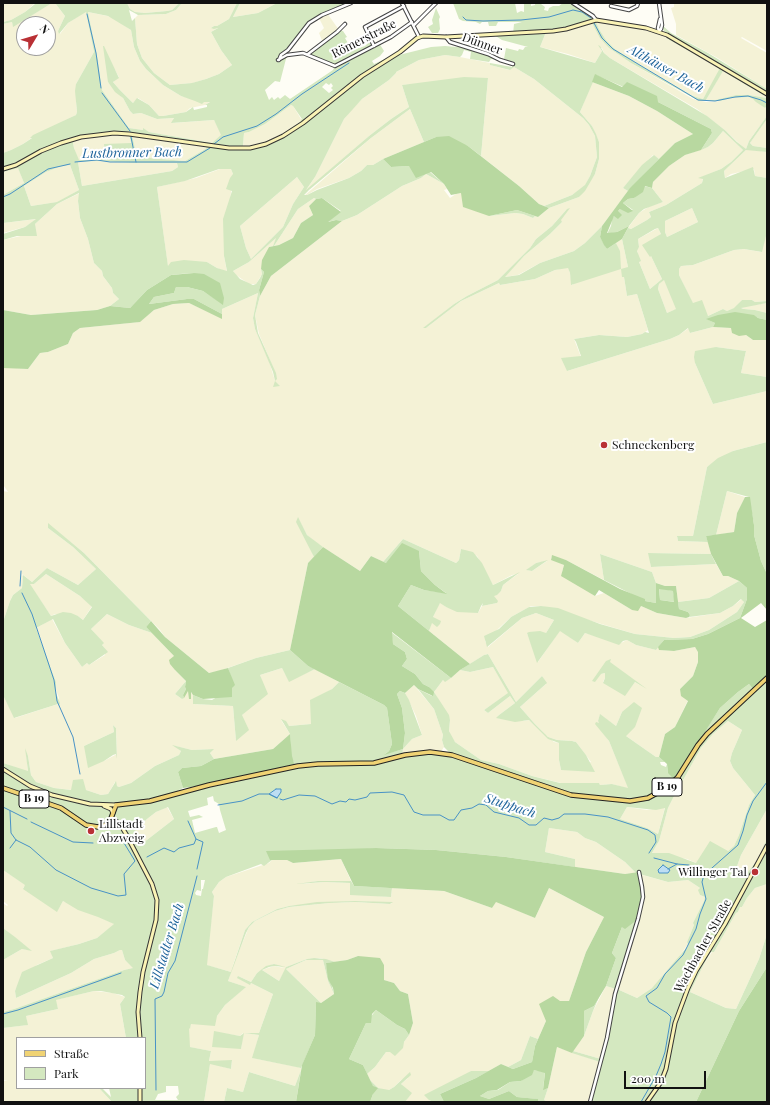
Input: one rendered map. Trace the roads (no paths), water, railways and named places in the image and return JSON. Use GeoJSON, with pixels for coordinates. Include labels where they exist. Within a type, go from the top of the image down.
{"type":"FeatureCollection","features":[{"type":"Feature","properties":{"kind":"main road","name":"B 19"},"geometry":{"type":"LineString","coordinates":[[116,805],[150,801],[213,784],[298,766],[318,764],[374,763],[405,755],[430,752],[452,755],[571,795],[622,801],[641,800],[653,796],[668,787],[678,777],[698,745],[707,734],[767,678]]}},
{"type":"Feature","properties":{"kind":"main road","name":"B 19"},"geometry":{"type":"LineString","coordinates":[[3,788],[61,808],[89,826],[102,826],[108,823],[113,816]]}},
{"type":"Feature","properties":{"kind":"main road"},"geometry":{"type":"LineString","coordinates":[[113,816],[116,805]]}},
{"type":"Feature","properties":{"kind":"street","name":"Römerstraße"},"geometry":{"type":"LineString","coordinates":[[351,3],[322,15],[309,23],[288,50],[281,55],[278,60],[287,55],[303,53],[335,66],[413,24],[436,3]]}},
{"type":"Feature","properties":{"kind":"street"},"geometry":{"type":"LineString","coordinates":[[402,3],[419,37]]}},
{"type":"Feature","properties":{"kind":"street"},"geometry":{"type":"LineString","coordinates":[[573,3],[593,16],[596,20]]}},
{"type":"Feature","properties":{"kind":"street"},"geometry":{"type":"LineString","coordinates":[[610,6],[630,10],[637,6],[638,3]]}},
{"type":"Feature","properties":{"kind":"street"},"geometry":{"type":"LineString","coordinates":[[659,3],[659,32]]}},
{"type":"Feature","properties":{"kind":"street"},"geometry":{"type":"LineString","coordinates":[[374,46],[365,27],[404,6]]}},
{"type":"Feature","properties":{"kind":"street"},"geometry":{"type":"LineString","coordinates":[[3,170],[61,143],[81,137],[114,133],[229,148],[250,148],[266,144],[283,136],[303,123],[334,96],[400,52],[419,37],[446,38],[560,30],[596,20],[646,28],[659,32],[709,59],[767,94]]}},
{"type":"Feature","properties":{"kind":"street"},"geometry":{"type":"LineString","coordinates":[[308,54],[340,30],[345,24]]}},
{"type":"Feature","properties":{"kind":"street","name":"Dünner"},"geometry":{"type":"LineString","coordinates":[[446,38],[450,42],[513,64]]}},
{"type":"Feature","properties":{"kind":"street"},"geometry":{"type":"LineString","coordinates":[[3,769],[30,786],[52,796],[83,803],[116,805]]}},
{"type":"Feature","properties":{"kind":"street"},"geometry":{"type":"LineString","coordinates":[[100,804],[108,807],[126,834],[152,884],[157,900],[156,920],[143,972],[140,992],[138,1012],[140,1037]]}},
{"type":"Feature","properties":{"kind":"street","name":"Wachbacher Straße"},"geometry":{"type":"LineString","coordinates":[[647,1102],[658,1088],[665,1074],[675,1023],[688,988],[696,971],[725,924],[767,846]]}},
{"type":"Feature","properties":{"kind":"street"},"geometry":{"type":"LineString","coordinates":[[590,1102],[607,1038],[615,994],[638,919],[643,897],[639,872]]}},
{"type":"Feature","properties":{"kind":"street"},"geometry":{"type":"LineString","coordinates":[[140,1089],[140,1102]]}},
{"type":"Feature","properties":{"kind":"water"},"geometry":{"type":"Polygon","coordinates":[[[276,789],[281,789],[281,792],[277,798],[269,794],[276,789]]]}},
{"type":"Feature","properties":{"kind":"water"},"geometry":{"type":"Polygon","coordinates":[[[663,865],[670,870],[668,873],[659,873],[658,870],[663,865]]]}},
{"type":"Feature","properties":{"kind":"waterway","name":"Althäuser Bach"},"geometry":{"type":"LineString","coordinates":[[463,17],[466,20],[483,21],[521,20],[549,17],[573,10],[582,12],[591,18]]}},
{"type":"Feature","properties":{"kind":"waterway"},"geometry":{"type":"LineString","coordinates":[[87,14],[96,53],[101,88]]}},
{"type":"Feature","properties":{"kind":"waterway","name":"Althäuser Bach"},"geometry":{"type":"LineString","coordinates":[[594,23],[602,38],[613,49],[698,100],[715,101],[748,96],[767,103]]}},
{"type":"Feature","properties":{"kind":"waterway","name":"Lustbronner Bach"},"geometry":{"type":"LineString","coordinates":[[214,144],[223,137],[257,126],[349,63]]}},
{"type":"Feature","properties":{"kind":"waterway"},"geometry":{"type":"LineString","coordinates":[[102,93],[130,131]]}},
{"type":"Feature","properties":{"kind":"waterway"},"geometry":{"type":"LineString","coordinates":[[131,137],[136,162]]}},
{"type":"Feature","properties":{"kind":"waterway","name":"Lustbronner Bach"},"geometry":{"type":"LineString","coordinates":[[75,162],[97,160],[110,162],[187,162],[210,148]]}},
{"type":"Feature","properties":{"kind":"waterway","name":"Lustbronner Bach"},"geometry":{"type":"LineString","coordinates":[[3,197],[48,169],[70,164]]}},
{"type":"Feature","properties":{"kind":"waterway"},"geometry":{"type":"LineString","coordinates":[[20,586],[21,571]]}},
{"type":"Feature","properties":{"kind":"waterway"},"geometry":{"type":"LineString","coordinates":[[22,593],[32,614],[54,680],[57,701],[73,737],[80,774]]}},
{"type":"Feature","properties":{"kind":"waterway"},"geometry":{"type":"LineString","coordinates":[[641,1102],[661,1064],[665,1052],[671,1017],[649,1002],[646,996],[657,988],[665,974],[683,955],[696,929],[706,899],[702,882],[704,875],[738,845],[753,801],[767,782]]}},
{"type":"Feature","properties":{"kind":"waterway","name":"Stuppach"},"geometry":{"type":"LineString","coordinates":[[280,799],[283,800],[299,795],[315,796],[332,804],[340,801],[346,802],[349,799],[355,800],[367,797],[370,793],[392,792],[404,795],[414,812],[423,815],[440,815],[449,820],[454,820],[461,810],[472,808],[479,804],[486,805],[494,812],[519,818],[529,825],[536,825],[544,818],[552,820],[559,818],[564,814],[585,814],[608,817],[648,830],[655,835],[656,842],[649,853]]}},
{"type":"Feature","properties":{"kind":"waterway"},"geometry":{"type":"LineString","coordinates":[[218,805],[242,801],[259,794],[269,794],[277,798]]}},
{"type":"Feature","properties":{"kind":"waterway"},"geometry":{"type":"LineString","coordinates":[[3,807],[27,819]]}},
{"type":"Feature","properties":{"kind":"waterway"},"geometry":{"type":"LineString","coordinates":[[10,811],[11,833],[16,840],[30,847],[56,870],[91,888],[118,896],[126,895],[124,874],[135,861],[121,838],[115,841],[102,843],[98,842]]}},
{"type":"Feature","properties":{"kind":"waterway"},"geometry":{"type":"LineString","coordinates":[[147,857],[164,848],[174,852],[179,848],[194,844],[196,839],[188,821]]}},
{"type":"Feature","properties":{"kind":"waterway"},"geometry":{"type":"LineString","coordinates":[[31,822],[73,842],[93,843]]}},
{"type":"Feature","properties":{"kind":"waterway"},"geometry":{"type":"LineString","coordinates":[[196,839],[203,842],[197,869]]}},
{"type":"Feature","properties":{"kind":"waterway"},"geometry":{"type":"LineString","coordinates":[[10,848],[16,840]]}},
{"type":"Feature","properties":{"kind":"waterway","name":"Stuppach"},"geometry":{"type":"LineString","coordinates":[[654,858],[677,864],[689,865],[703,874]]}},
{"type":"Feature","properties":{"kind":"waterway","name":"Stuppach"},"geometry":{"type":"LineString","coordinates":[[668,869],[677,864]]}},
{"type":"Feature","properties":{"kind":"waterway","name":"Lillstadter Bach"},"geometry":{"type":"LineString","coordinates":[[156,1090],[155,999],[162,996],[168,973],[175,961],[197,876]]}},
{"type":"Feature","properties":{"kind":"waterway"},"geometry":{"type":"LineString","coordinates":[[3,1014],[121,973]]}},
{"type":"Feature","properties":{"kind":"place","name":"Schneckenberg"},"geometry":{"type":"Point","coordinates":[604,445]}},
{"type":"Feature","properties":{"kind":"place","name":"Lillstadt Abzweig"},"geometry":{"type":"Point","coordinates":[91,831]}},
{"type":"Feature","properties":{"kind":"place","name":"Willinger Tal"},"geometry":{"type":"Point","coordinates":[755,872]}}]}
